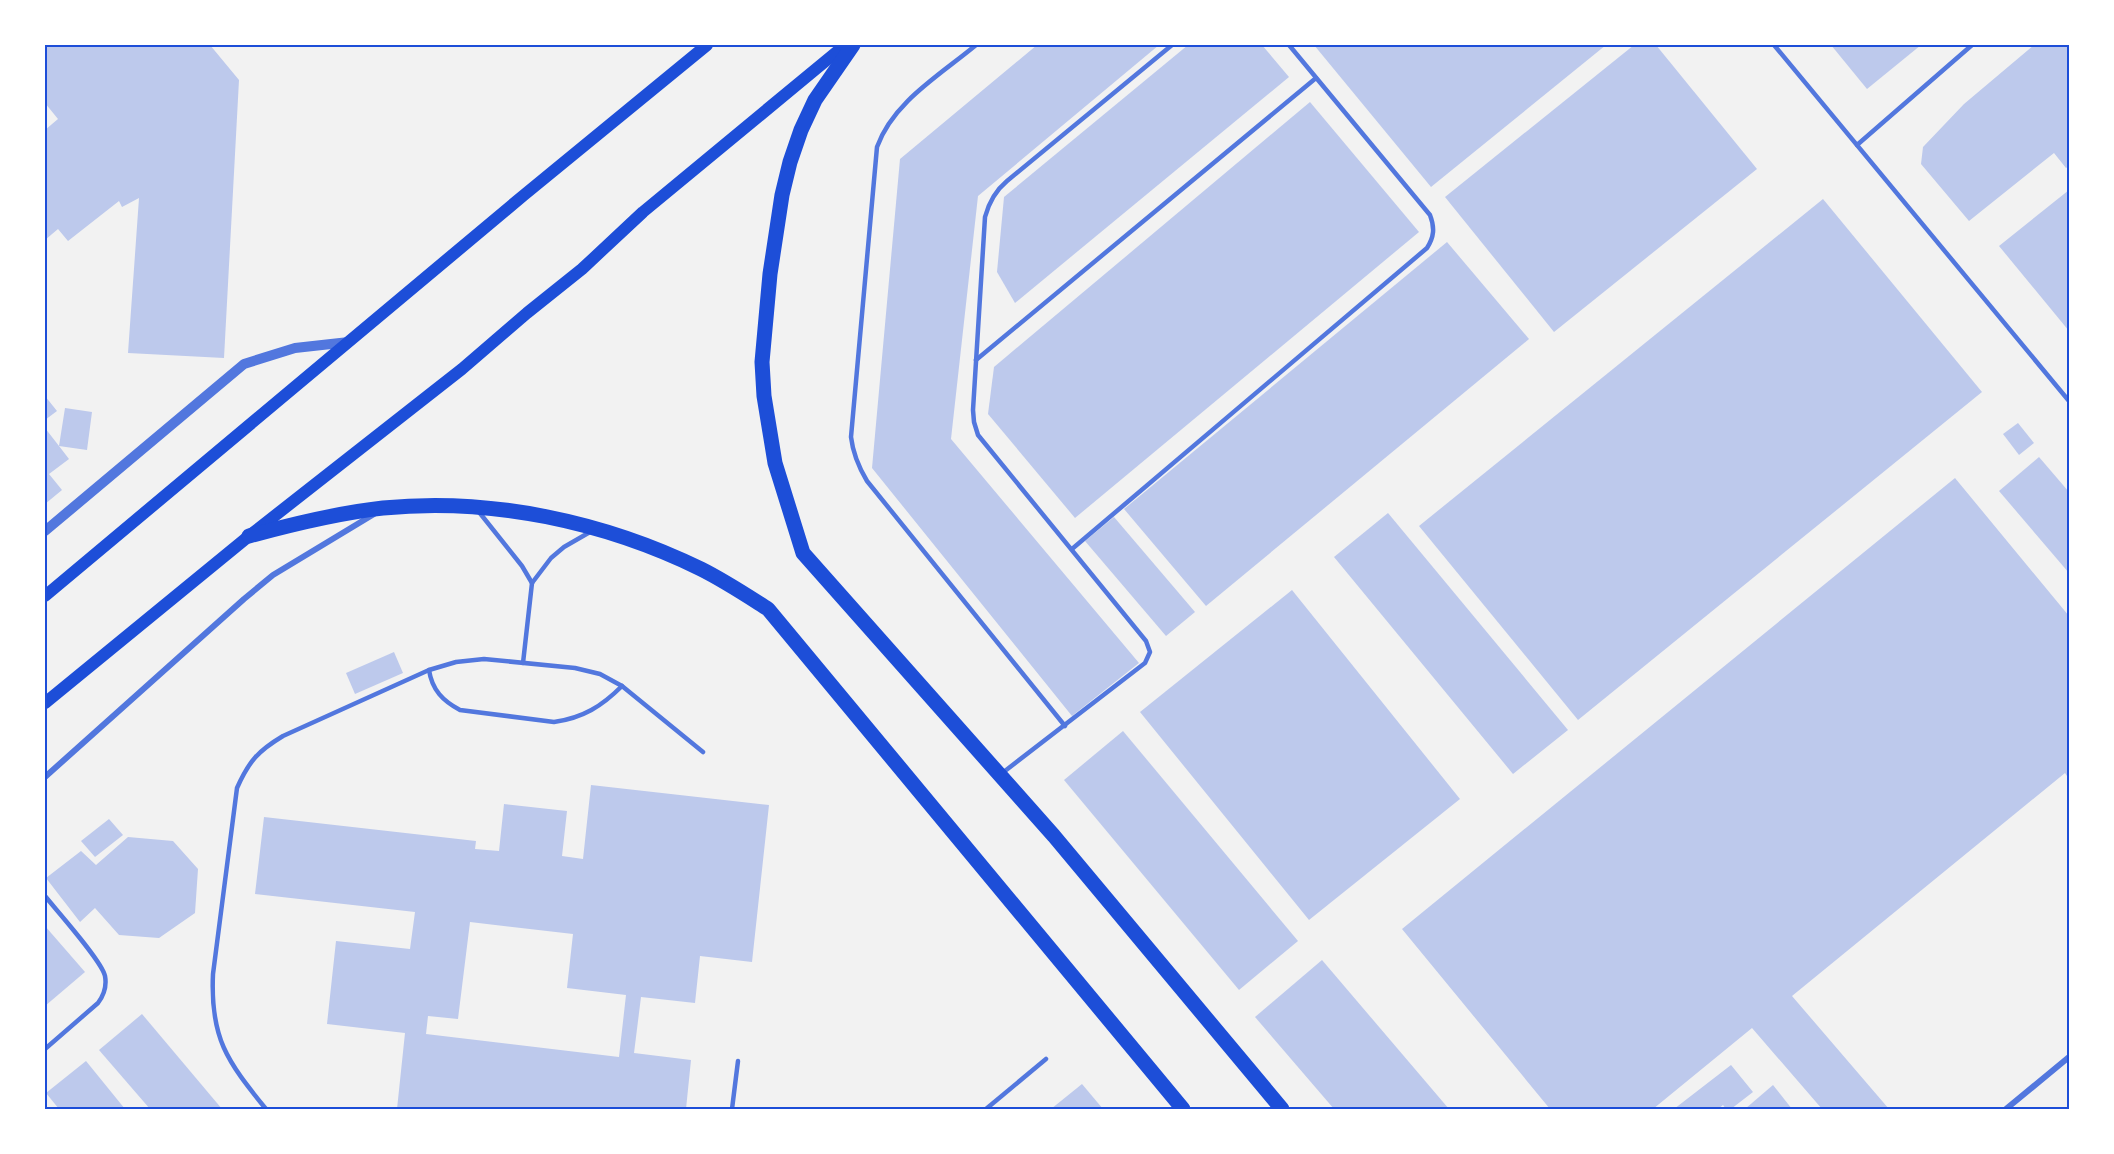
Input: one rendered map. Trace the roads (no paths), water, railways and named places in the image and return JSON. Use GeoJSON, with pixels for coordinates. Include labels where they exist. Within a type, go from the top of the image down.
{"type":"FeatureCollection","features":[{"type":"Feature","properties":{"kind":"main road"},"geometry":{"type":"LineString","coordinates":[[45,597],[707,45]]}},
{"type":"Feature","properties":{"kind":"main road"},"geometry":{"type":"LineString","coordinates":[[45,703],[249,536],[462,369],[582,269],[643,212],[845,45]]}},
{"type":"Feature","properties":{"kind":"main road"},"geometry":{"type":"LineString","coordinates":[[853,45],[815,100],[801,130],[782,195],[770,274],[762,362],[764,396],[775,463],[803,553],[1054,836],[1282,1109]]}},
{"type":"Feature","properties":{"kind":"main road"},"geometry":{"type":"LineString","coordinates":[[249,536],[315,518],[383,508],[475,507],[548,517],[597,529],[660,551],[703,570],[768,609],[1183,1109]]}},
{"type":"Feature","properties":{"kind":"street"},"geometry":{"type":"LineString","coordinates":[[45,531],[244,364],[295,348],[349,342]]}},
{"type":"Feature","properties":{"kind":"street"},"geometry":{"type":"LineString","coordinates":[[45,777],[273,575],[383,508]]}},
{"type":"Feature","properties":{"kind":"street"},"geometry":{"type":"LineString","coordinates":[[2006,1109],[2069,1057]]}},
{"type":"Feature","properties":{"kind":"lane"},"geometry":{"type":"LineString","coordinates":[[976,45],[900,107],[882,133],[877,147],[853,414],[852,448],[855,459],[867,481],[1065,726]]}},
{"type":"Feature","properties":{"kind":"lane"},"geometry":{"type":"LineString","coordinates":[[1000,775],[1145,663],[1150,652],[1146,641],[978,435],[973,410],[985,218],[992,197],[1007,180],[1172,45]]}},
{"type":"Feature","properties":{"kind":"lane"},"geometry":{"type":"LineString","coordinates":[[1072,549],[1426,248],[1431,240],[1433,224],[1430,215],[1289,45]]}},
{"type":"Feature","properties":{"kind":"lane"},"geometry":{"type":"LineString","coordinates":[[1774,45],[2069,401]]}},
{"type":"Feature","properties":{"kind":"lane"},"geometry":{"type":"LineString","coordinates":[[1857,145],[1972,45]]}},
{"type":"Feature","properties":{"kind":"lane"},"geometry":{"type":"LineString","coordinates":[[976,360],[1316,78]]}},
{"type":"Feature","properties":{"kind":"lane"},"geometry":{"type":"LineString","coordinates":[[475,507],[516,558],[532,583]]}},
{"type":"Feature","properties":{"kind":"lane"},"geometry":{"type":"LineString","coordinates":[[523,663],[532,583],[551,558],[564,547],[597,529]]}},
{"type":"Feature","properties":{"kind":"lane"},"geometry":{"type":"LineString","coordinates":[[266,1109],[242,1081],[227,1056],[217,1030],[212,1002],[213,974],[237,788],[247,766],[263,748],[283,736],[429,670],[470,660],[523,663],[587,670],[600,674],[622,686],[703,752]]}},
{"type":"Feature","properties":{"kind":"lane"},"geometry":{"type":"LineString","coordinates":[[429,670],[430,680],[437,693],[447,703],[460,710],[554,722],[569,720],[597,708],[622,686]]}},
{"type":"Feature","properties":{"kind":"lane"},"geometry":{"type":"LineString","coordinates":[[45,896],[102,967],[105,986],[103,996],[98,1003],[45,1049]]}},
{"type":"Feature","properties":{"kind":"lane"},"geometry":{"type":"LineString","coordinates":[[986,1109],[1046,1059]]}},
{"type":"Feature","properties":{"kind":"lane"},"geometry":{"type":"LineString","coordinates":[[732,1109],[738,1061]]}}]}
